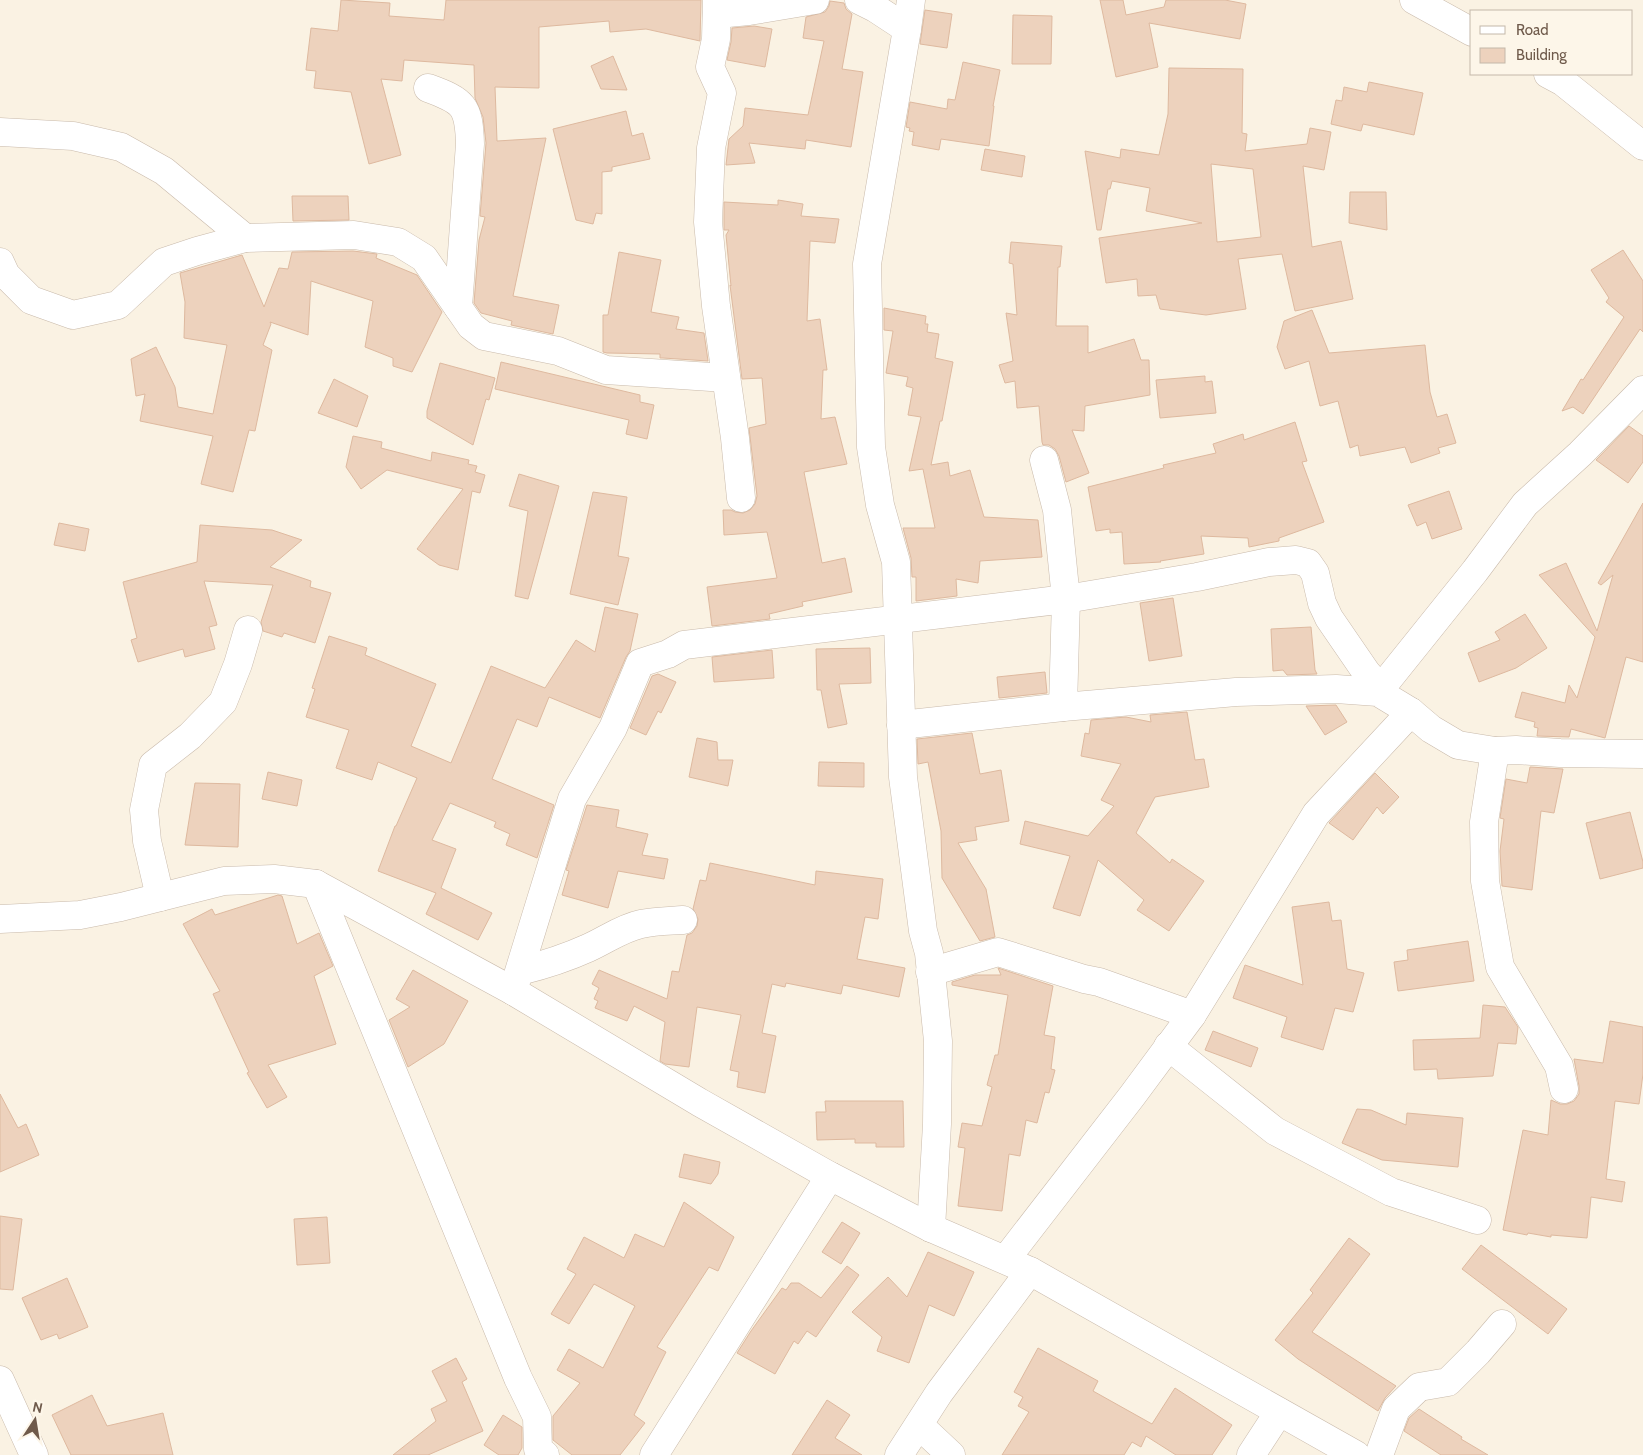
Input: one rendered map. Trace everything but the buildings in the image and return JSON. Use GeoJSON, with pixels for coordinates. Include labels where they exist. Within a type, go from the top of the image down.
{"type":"FeatureCollection","features":[{"type":"Feature","properties":{"kind":"street"},"geometry":{"type":"LineString","coordinates":[[741,498],[735,438],[710,258],[708,222],[711,148],[722,93],[710,67],[716,39],[717,7],[749,11],[815,0]]}},
{"type":"Feature","properties":{"kind":"street"},"geometry":{"type":"LineString","coordinates":[[859,0],[875,8],[907,30]]}},
{"type":"Feature","properties":{"kind":"street"},"geometry":{"type":"LineString","coordinates":[[911,0],[867,264],[871,447],[880,505],[896,562],[903,777],[923,931],[929,953],[938,1041],[937,1124],[931,1228]]}},
{"type":"Feature","properties":{"kind":"street"},"geometry":{"type":"LineString","coordinates":[[1414,0],[1470,31]]}},
{"type":"Feature","properties":{"kind":"street"},"geometry":{"type":"LineString","coordinates":[[1550,75],[1563,82],[1643,146]]}},
{"type":"Feature","properties":{"kind":"street"},"geometry":{"type":"LineString","coordinates":[[428,88],[450,96],[463,106],[469,122],[470,144],[458,307]]}},
{"type":"Feature","properties":{"kind":"street"},"geometry":{"type":"LineString","coordinates":[[0,132],[73,136],[121,147],[164,171],[245,238]]}},
{"type":"Feature","properties":{"kind":"street"},"geometry":{"type":"LineString","coordinates":[[0,262],[6,276],[32,300],[73,315],[118,305],[164,262],[245,238],[354,235],[398,242],[424,258],[471,326],[484,336],[558,351],[606,370],[726,378]]}},
{"type":"Feature","properties":{"kind":"street"},"geometry":{"type":"LineString","coordinates":[[1380,691],[1476,571],[1525,504],[1580,454],[1643,390]]}},
{"type":"Feature","properties":{"kind":"street"},"geometry":{"type":"LineString","coordinates":[[1044,460],[1057,510],[1066,598],[1063,707]]}},
{"type":"Feature","properties":{"kind":"street"},"geometry":{"type":"LineString","coordinates":[[516,981],[572,799],[613,728],[640,663],[668,654],[684,645],[1066,598],[1197,577],[1269,562],[1296,560],[1308,563],[1315,573],[1320,596],[1329,618],[1380,691],[1411,712],[1431,729],[1458,745],[1495,751],[1516,750],[1560,753],[1642,747]]}},
{"type":"Feature","properties":{"kind":"street"},"geometry":{"type":"LineString","coordinates":[[160,897],[147,841],[144,810],[153,765],[190,736],[223,702],[238,664],[248,630]]}},
{"type":"Feature","properties":{"kind":"street"},"geometry":{"type":"LineString","coordinates":[[901,725],[1063,707],[1236,692],[1380,691]]}},
{"type":"Feature","properties":{"kind":"street"},"geometry":{"type":"LineString","coordinates":[[900,1455],[1018,1265],[1132,1096],[1192,1015],[1316,814],[1411,712]]}},
{"type":"Feature","properties":{"kind":"street"},"geometry":{"type":"LineString","coordinates":[[1495,751],[1484,822],[1485,881],[1500,967],[1559,1066],[1564,1089]]}},
{"type":"Feature","properties":{"kind":"street"},"geometry":{"type":"LineString","coordinates":[[0,919],[80,915],[224,881],[274,879],[316,884],[516,981],[699,1102],[830,1176],[931,1228],[1018,1265],[1356,1455]]}},
{"type":"Feature","properties":{"kind":"street"},"geometry":{"type":"LineString","coordinates":[[316,884],[518,1378],[536,1416],[538,1449],[546,1455]]}},
{"type":"Feature","properties":{"kind":"street"},"geometry":{"type":"LineString","coordinates":[[516,981],[633,926],[659,921],[683,920]]}},
{"type":"Feature","properties":{"kind":"street"},"geometry":{"type":"LineString","coordinates":[[930,972],[998,952],[1099,982],[1192,1015]]}},
{"type":"Feature","properties":{"kind":"street"},"geometry":{"type":"LineString","coordinates":[[1168,1046],[1275,1131],[1391,1192],[1477,1220]]}},
{"type":"Feature","properties":{"kind":"street"},"geometry":{"type":"LineString","coordinates":[[654,1455],[830,1176]]}},
{"type":"Feature","properties":{"kind":"street"},"geometry":{"type":"LineString","coordinates":[[1380,1455],[1396,1409],[1419,1387],[1448,1382],[1478,1352],[1502,1324]]}},
{"type":"Feature","properties":{"kind":"street"},"geometry":{"type":"LineString","coordinates":[[0,1380],[34,1455]]}},
{"type":"Feature","properties":{"kind":"street"},"geometry":{"type":"LineString","coordinates":[[1251,1455],[1279,1412]]}},
{"type":"Feature","properties":{"kind":"street"},"geometry":{"type":"LineString","coordinates":[[919,1425],[951,1455]]}}]}
